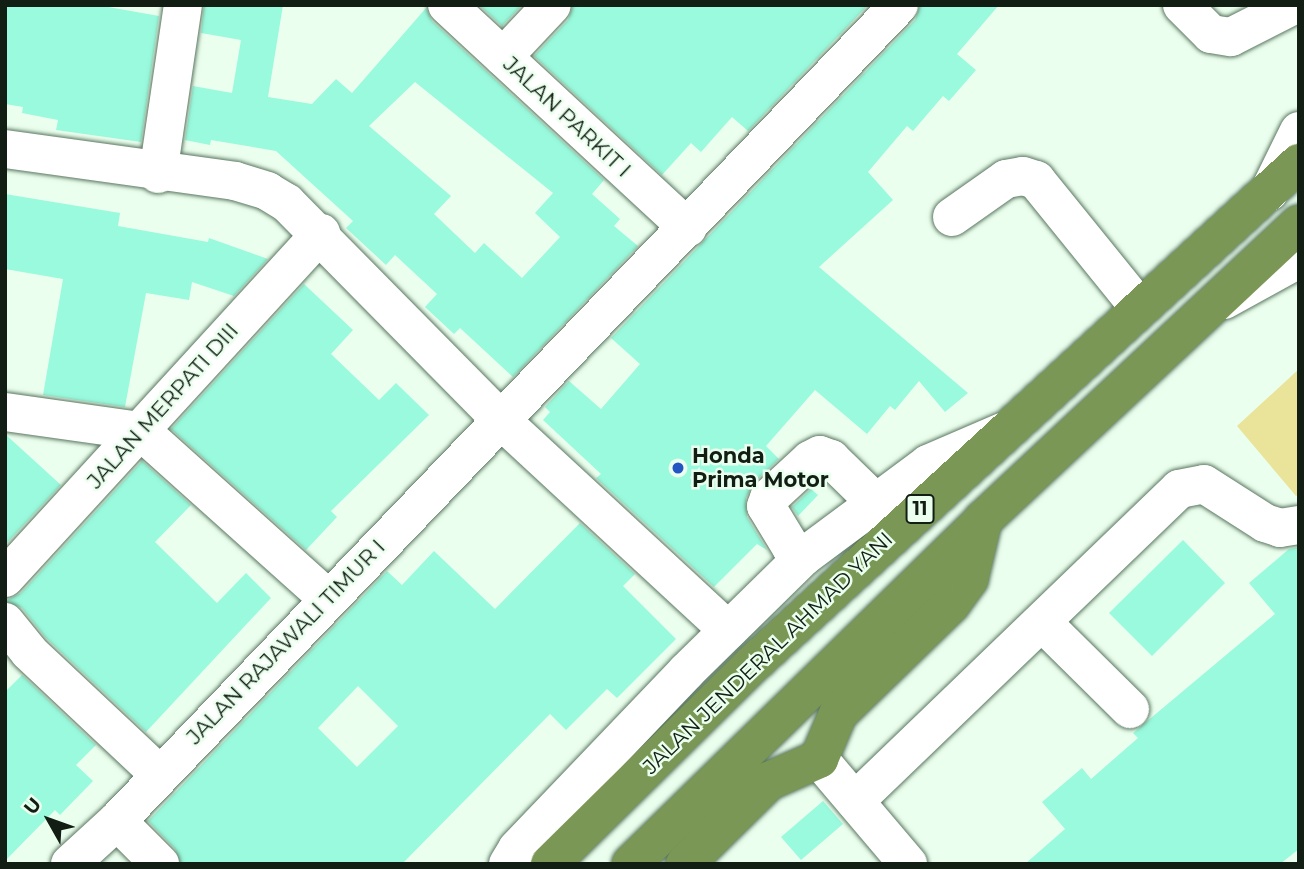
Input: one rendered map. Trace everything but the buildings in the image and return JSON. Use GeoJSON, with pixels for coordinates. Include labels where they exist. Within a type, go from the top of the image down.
{"type":"FeatureCollection","features":[{"type":"Feature","properties":{"kind":"highway","name":"JALAN JENDERAL AHMAD YANI"},"geometry":{"type":"LineString","coordinates":[[550,864],[754,663],[1299,163]]}},
{"type":"Feature","properties":{"kind":"highway","name":"11"},"geometry":{"type":"LineString","coordinates":[[631,864],[983,520],[1299,225]]}},
{"type":"Feature","properties":{"kind":"highway"},"geometry":{"type":"LineString","coordinates":[[685,864],[769,781],[837,779],[838,713],[951,604],[969,579],[983,520]]}},
{"type":"Feature","properties":{"kind":"street"},"geometry":{"type":"LineString","coordinates":[[158,174],[183,5]]}},
{"type":"Feature","properties":{"kind":"street","name":"JALAN PARKIT I"},"geometry":{"type":"LineString","coordinates":[[447,5],[688,228]]}},
{"type":"Feature","properties":{"kind":"street"},"geometry":{"type":"LineString","coordinates":[[503,57],[552,5]]}},
{"type":"Feature","properties":{"kind":"street","name":"JALAN RAJAWALI TIMUR I"},"geometry":{"type":"LineString","coordinates":[[70,864],[117,821],[159,774],[688,228],[899,5]]}},
{"type":"Feature","properties":{"kind":"street"},"geometry":{"type":"LineString","coordinates":[[1182,5],[1211,34],[1231,37],[1294,5]]}},
{"type":"Feature","properties":{"kind":"street","name":"JALAN JENDERAL AHMAD YANI"},"geometry":{"type":"LineString","coordinates":[[1269,192],[1299,131]]}},
{"type":"Feature","properties":{"kind":"street"},"geometry":{"type":"LineString","coordinates":[[5,149],[158,174],[235,181],[267,191],[321,233],[502,421],[728,630]]}},
{"type":"Feature","properties":{"kind":"street"},"geometry":{"type":"LineString","coordinates":[[952,217],[1006,179],[1023,176],[1036,180],[1139,307]]}},
{"type":"Feature","properties":{"kind":"street","name":"JALAN MERPATI DIII"},"geometry":{"type":"LineString","coordinates":[[5,579],[321,233]]}},
{"type":"Feature","properties":{"kind":"street"},"geometry":{"type":"LineString","coordinates":[[1211,307],[1299,259]]}},
{"type":"Feature","properties":{"kind":"street"},"geometry":{"type":"LineString","coordinates":[[5,412],[141,431],[328,599]]}},
{"type":"Feature","properties":{"kind":"street"},"geometry":{"type":"LineString","coordinates":[[508,864],[517,849],[728,630],[803,557],[874,500],[928,464],[1003,432]]}},
{"type":"Feature","properties":{"kind":"street"},"geometry":{"type":"LineString","coordinates":[[803,557],[792,549],[766,506],[769,498],[810,460],[820,455],[831,459],[874,500]]}},
{"type":"Feature","properties":{"kind":"street"},"geometry":{"type":"LineString","coordinates":[[908,864],[837,779],[1044,624],[1180,489],[1193,483],[1204,484],[1265,523],[1280,528],[1299,525]]}},
{"type":"Feature","properties":{"kind":"street"},"geometry":{"type":"LineString","coordinates":[[5,622],[17,664],[159,774]]}},
{"type":"Feature","properties":{"kind":"street"},"geometry":{"type":"LineString","coordinates":[[1044,624],[1129,709]]}},
{"type":"Feature","properties":{"kind":"street"},"geometry":{"type":"LineString","coordinates":[[117,821],[160,864]]}},
{"type":"Feature","properties":{"kind":"shaded area"},"geometry":{"type":"Polygon","coordinates":[[[1299,369],[1299,494],[1296,496],[1237,426],[1299,369]]]}},
{"type":"Feature","properties":{"kind":"place","name":"Honda Prima Motor"},"geometry":{"type":"Point","coordinates":[678,468]}}]}
